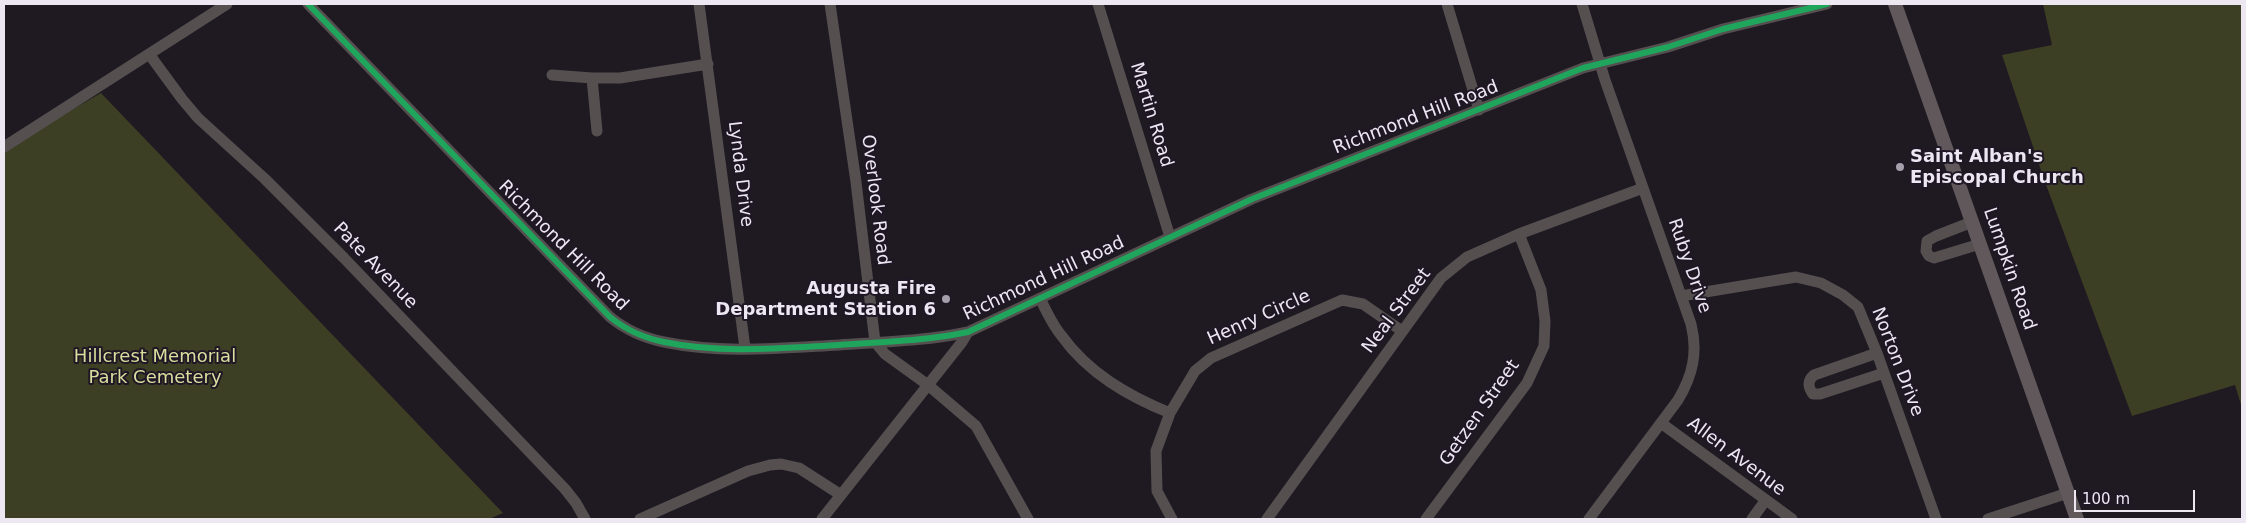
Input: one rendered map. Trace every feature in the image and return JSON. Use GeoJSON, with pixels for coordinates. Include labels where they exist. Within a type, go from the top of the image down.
{"type":"FeatureCollection","features":[{"type":"Feature","properties":{"kind":"main road","name":"Lumpkin Road"},"geometry":{"type":"LineString","coordinates":[[1895,4],[2077,519]]}},
{"type":"Feature","properties":{"kind":"street"},"geometry":{"type":"LineString","coordinates":[[4,147],[227,4]]}},
{"type":"Feature","properties":{"kind":"street","name":"Richmond Hill Road"},"geometry":{"type":"LineString","coordinates":[[308,4],[592,300],[619,324],[635,333],[663,342],[704,348],[875,342],[935,338],[968,332],[1252,199],[1583,68],[1686,42],[1724,29],[1827,4]]}},
{"type":"Feature","properties":{"kind":"street","name":"Lynda Drive"},"geometry":{"type":"LineString","coordinates":[[699,4],[745,348]]}},
{"type":"Feature","properties":{"kind":"street","name":"Overlook Road"},"geometry":{"type":"LineString","coordinates":[[830,4],[856,182],[875,342]]}},
{"type":"Feature","properties":{"kind":"street","name":"Martin Road"},"geometry":{"type":"LineString","coordinates":[[1098,4],[1170,236]]}},
{"type":"Feature","properties":{"kind":"street"},"geometry":{"type":"LineString","coordinates":[[1447,4],[1479,110]]}},
{"type":"Feature","properties":{"kind":"street","name":"Ruby Drive"},"geometry":{"type":"LineString","coordinates":[[1582,4],[1600,64],[1693,331],[1694,361],[1683,392],[1589,519]]}},
{"type":"Feature","properties":{"kind":"street","name":"Pate Avenue"},"geometry":{"type":"LineString","coordinates":[[149,54],[182,100],[198,118],[265,179],[344,258],[576,503],[585,519]]}},
{"type":"Feature","properties":{"kind":"street"},"geometry":{"type":"LineString","coordinates":[[552,75],[620,78],[708,64]]}},
{"type":"Feature","properties":{"kind":"street"},"geometry":{"type":"LineString","coordinates":[[592,78],[597,131]]}},
{"type":"Feature","properties":{"kind":"street","name":"Neal Street"},"geometry":{"type":"LineString","coordinates":[[1267,519],[1441,278],[1467,257],[1519,234],[1643,188]]}},
{"type":"Feature","properties":{"kind":"street"},"geometry":{"type":"LineString","coordinates":[[1972,222],[1936,236],[1927,242],[1926,251],[1929,256],[1934,258],[1980,244]]}},
{"type":"Feature","properties":{"kind":"street","name":"Getzen Street"},"geometry":{"type":"LineString","coordinates":[[1426,519],[1527,383],[1544,346],[1542,290],[1519,234]]}},
{"type":"Feature","properties":{"kind":"street","name":"Norton Drive"},"geometry":{"type":"LineString","coordinates":[[1681,296],[1796,277],[1821,283],[1843,296],[1858,308],[1877,353],[1936,519]]}},
{"type":"Feature","properties":{"kind":"street"},"geometry":{"type":"LineString","coordinates":[[1040,298],[1060,335],[1078,356],[1095,371],[1134,398],[1170,414]]}},
{"type":"Feature","properties":{"kind":"street","name":"Henry Circle"},"geometry":{"type":"LineString","coordinates":[[1172,519],[1157,491],[1156,451],[1170,414],[1195,371],[1211,358],[1342,300],[1363,304],[1402,331]]}},
{"type":"Feature","properties":{"kind":"street"},"geometry":{"type":"LineString","coordinates":[[822,519],[968,332]]}},
{"type":"Feature","properties":{"kind":"street"},"geometry":{"type":"LineString","coordinates":[[875,342],[885,354],[928,384],[976,426],[1028,519]]}},
{"type":"Feature","properties":{"kind":"street"},"geometry":{"type":"LineString","coordinates":[[1877,353],[1814,375],[1810,378],[1808,384],[1810,390],[1813,394],[1820,394],[1884,373]]}},
{"type":"Feature","properties":{"kind":"street","name":"Allen Avenue"},"geometry":{"type":"LineString","coordinates":[[1661,423],[1792,519]]}},
{"type":"Feature","properties":{"kind":"street"},"geometry":{"type":"LineString","coordinates":[[640,519],[748,471],[770,465],[791,465],[806,471],[841,495]]}},
{"type":"Feature","properties":{"kind":"street"},"geometry":{"type":"LineString","coordinates":[[1988,519],[2068,493]]}},
{"type":"Feature","properties":{"kind":"street"},"geometry":{"type":"LineString","coordinates":[[1752,519],[1765,501]]}},
{"type":"Feature","properties":{"kind":"green space"},"geometry":{"type":"Polygon","coordinates":[[[2043,4],[2242,4],[2242,408],[2235,385],[2132,416],[2045,182],[2002,55],[2052,45],[2043,4]]]}},
{"type":"Feature","properties":{"kind":"green space","name":"Hillcrest Memorial Park Cemetery"},"geometry":{"type":"Polygon","coordinates":[[[101,93],[503,513],[489,519],[4,519],[4,149],[101,93]]]}},
{"type":"Feature","properties":{"kind":"cycle path"},"geometry":{"type":"LineString","coordinates":[[308,4],[610,317],[622,326],[649,338],[686,346],[729,349],[904,341],[968,332],[1252,199],[1583,68],[1668,47],[1723,29],[1827,4]]}},
{"type":"Feature","properties":{"kind":"place","name":"Saint Alban's Episcopal Church"},"geometry":{"type":"Point","coordinates":[1900,167]}},
{"type":"Feature","properties":{"kind":"place","name":"Augusta Fire Department Station 6"},"geometry":{"type":"Point","coordinates":[946,299]}}]}
